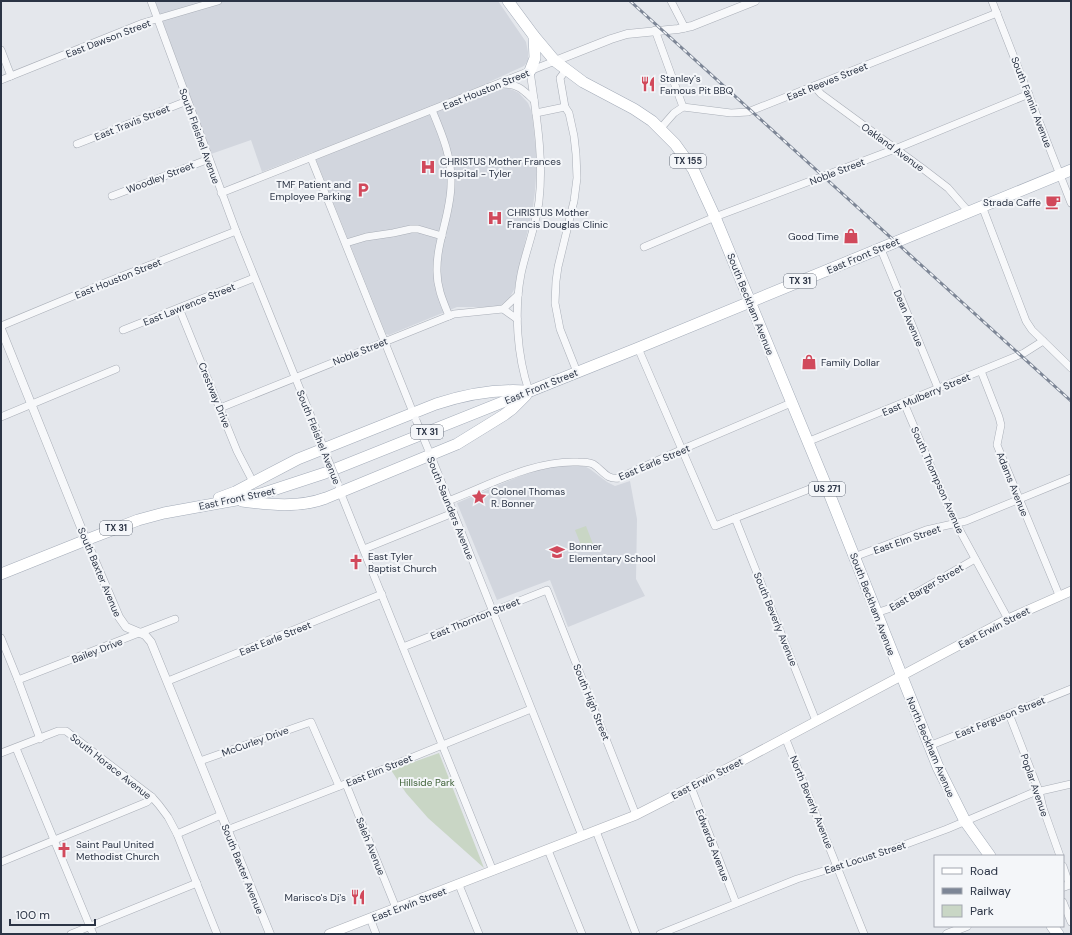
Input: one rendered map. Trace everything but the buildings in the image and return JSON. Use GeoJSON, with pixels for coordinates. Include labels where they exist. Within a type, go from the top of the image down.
{"type":"FeatureCollection","features":[{"type":"Feature","properties":{"kind":"main road","name":"South Beckham Avenue"},"geometry":{"type":"LineString","coordinates":[[508,1],[555,61],[592,88],[644,116],[675,144],[690,164],[715,217],[792,403],[901,676]]}},
{"type":"Feature","properties":{"kind":"main road"},"geometry":{"type":"LineString","coordinates":[[530,71],[535,58],[534,36]]}},
{"type":"Feature","properties":{"kind":"main road","name":"East Front Street"},"geometry":{"type":"LineString","coordinates":[[1,574],[138,520],[193,507],[236,500],[284,487],[325,473],[638,348],[968,211],[1071,170]]}},
{"type":"Feature","properties":{"kind":"main road"},"geometry":{"type":"LineString","coordinates":[[193,507],[230,494],[285,465],[325,453],[415,416],[445,401],[503,390],[529,391]]}},
{"type":"Feature","properties":{"kind":"main road"},"geometry":{"type":"LineString","coordinates":[[236,500],[264,504],[301,504],[318,500],[339,488],[429,452],[457,444],[486,427],[512,409],[529,391]]}},
{"type":"Feature","properties":{"kind":"main road","name":"East Erwin Street"},"geometry":{"type":"LineString","coordinates":[[329,934],[636,815],[1008,619],[1071,590]]}},
{"type":"Feature","properties":{"kind":"main road","name":"North Beckham Avenue"},"geometry":{"type":"LineString","coordinates":[[901,676],[943,780],[966,821],[989,855]]}},
{"type":"Feature","properties":{"kind":"street","name":"South Fleishel Avenue"},"geometry":{"type":"LineString","coordinates":[[151,1],[221,193],[254,278],[494,871]]}},
{"type":"Feature","properties":{"kind":"street","name":"East Dawson Street"},"geometry":{"type":"LineString","coordinates":[[1,80],[157,18],[218,1]]}},
{"type":"Feature","properties":{"kind":"street"},"geometry":{"type":"LineString","coordinates":[[671,1],[685,28]]}},
{"type":"Feature","properties":{"kind":"street","name":"East Houston Street"},"geometry":{"type":"LineString","coordinates":[[221,193],[618,36],[655,30],[685,28],[755,1]]}},
{"type":"Feature","properties":{"kind":"street","name":"South Fannin Avenue"},"geometry":{"type":"LineString","coordinates":[[992,1],[1071,203]]}},
{"type":"Feature","properties":{"kind":"street","name":"East Reeves Street"},"geometry":{"type":"LineString","coordinates":[[683,107],[743,114],[997,13]]}},
{"type":"Feature","properties":{"kind":"street"},"geometry":{"type":"LineString","coordinates":[[655,30],[683,107],[674,113],[660,129]]}},
{"type":"Feature","properties":{"kind":"street"},"geometry":{"type":"LineString","coordinates":[[1,50],[11,76]]}},
{"type":"Feature","properties":{"kind":"street"},"geometry":{"type":"LineString","coordinates":[[566,70],[560,78],[565,107],[569,113],[574,136],[577,178],[574,201],[558,267],[555,303],[560,329],[577,372]]}},
{"type":"Feature","properties":{"kind":"street"},"geometry":{"type":"LineString","coordinates":[[529,391],[525,379],[517,319],[521,275],[539,201],[541,161],[530,71]]}},
{"type":"Feature","properties":{"kind":"street"},"geometry":{"type":"LineString","coordinates":[[499,84],[513,84],[534,100]]}},
{"type":"Feature","properties":{"kind":"street","name":"Oakland Avenue"},"geometry":{"type":"LineString","coordinates":[[814,86],[820,94],[948,188],[968,211]]}},
{"type":"Feature","properties":{"kind":"street","name":"Noble Street"},"geometry":{"type":"LineString","coordinates":[[644,247],[715,217],[895,149],[1029,94]]}},
{"type":"Feature","properties":{"kind":"street","name":"East Travis Street"},"geometry":{"type":"LineString","coordinates":[[77,144],[187,101]]}},
{"type":"Feature","properties":{"kind":"street"},"geometry":{"type":"LineString","coordinates":[[536,113],[565,107]]}},
{"type":"Feature","properties":{"kind":"street"},"geometry":{"type":"LineString","coordinates":[[432,110],[444,139],[449,157],[451,174],[450,201],[437,264],[437,280],[440,293],[449,316]]}},
{"type":"Feature","properties":{"kind":"street","name":"South Saunders Avenue"},"geometry":{"type":"LineString","coordinates":[[311,158],[582,836]]}},
{"type":"Feature","properties":{"kind":"street","name":"Woodley Street"},"geometry":{"type":"LineString","coordinates":[[112,196],[209,159]]}},
{"type":"Feature","properties":{"kind":"street"},"geometry":{"type":"LineString","coordinates":[[982,206],[1024,318],[1032,330],[1071,368]]}},
{"type":"Feature","properties":{"kind":"street"},"geometry":{"type":"LineString","coordinates":[[346,243],[362,238],[396,233],[411,229],[442,236]]}},
{"type":"Feature","properties":{"kind":"street","name":"East Houston Street"},"geometry":{"type":"LineString","coordinates":[[1,326],[236,231]]}},
{"type":"Feature","properties":{"kind":"street","name":"Dean Avenue"},"geometry":{"type":"LineString","coordinates":[[880,248],[938,388]]}},
{"type":"Feature","properties":{"kind":"street","name":"East Lawrence Street"},"geometry":{"type":"LineString","coordinates":[[123,330],[254,278]]}},
{"type":"Feature","properties":{"kind":"street"},"geometry":{"type":"LineString","coordinates":[[517,319],[503,309],[518,295]]}},
{"type":"Feature","properties":{"kind":"street","name":"Crestway Drive"},"geometry":{"type":"LineString","coordinates":[[179,308],[237,450],[252,482]]}},
{"type":"Feature","properties":{"kind":"street","name":"Noble Street"},"geometry":{"type":"LineString","coordinates":[[220,408],[449,316],[462,312],[503,309]]}},
{"type":"Feature","properties":{"kind":"street","name":"South Baxter Avenue"},"geometry":{"type":"LineString","coordinates":[[1,329],[86,540],[121,620],[126,627],[142,633],[148,637],[151,642],[270,934]]}},
{"type":"Feature","properties":{"kind":"street","name":"East Mulberry Street"},"geometry":{"type":"LineString","coordinates":[[807,442],[1028,351],[1043,341]]}},
{"type":"Feature","properties":{"kind":"street"},"geometry":{"type":"LineString","coordinates":[[638,348],[715,526],[824,483]]}},
{"type":"Feature","properties":{"kind":"street"},"geometry":{"type":"LineString","coordinates":[[1,417],[116,369]]}},
{"type":"Feature","properties":{"kind":"street","name":"Adams Avenue"},"geometry":{"type":"LineString","coordinates":[[981,371],[1000,417],[1001,425],[997,444],[1059,595]]}},
{"type":"Feature","properties":{"kind":"street","name":"East Earle Street"},"geometry":{"type":"LineString","coordinates":[[448,501],[528,469],[545,464],[587,462],[594,465],[608,477],[615,479],[792,403]]}},
{"type":"Feature","properties":{"kind":"street","name":"South Thompson Avenue"},"geometry":{"type":"LineString","coordinates":[[904,403],[956,524],[1008,619]]}},
{"type":"Feature","properties":{"kind":"street","name":"East Elm Street"},"geometry":{"type":"LineString","coordinates":[[854,557],[926,530],[956,524],[1071,479]]}},
{"type":"Feature","properties":{"kind":"street"},"geometry":{"type":"LineString","coordinates":[[364,549],[453,513]]}},
{"type":"Feature","properties":{"kind":"street","name":"South Beverly Avenue"},"geometry":{"type":"LineString","coordinates":[[735,518],[816,720]]}},
{"type":"Feature","properties":{"kind":"street","name":"East Barger Street"},"geometry":{"type":"LineString","coordinates":[[876,613],[888,609],[975,559]]}},
{"type":"Feature","properties":{"kind":"street","name":"East Thornton Street"},"geometry":{"type":"LineString","coordinates":[[403,647],[547,590]]}},
{"type":"Feature","properties":{"kind":"street","name":"South High Street"},"geometry":{"type":"LineString","coordinates":[[547,590],[636,815]]}},
{"type":"Feature","properties":{"kind":"street","name":"East Earle Street"},"geometry":{"type":"LineString","coordinates":[[168,681],[382,594]]}},
{"type":"Feature","properties":{"kind":"street","name":"Bailey Drive"},"geometry":{"type":"LineString","coordinates":[[18,680],[175,619]]}},
{"type":"Feature","properties":{"kind":"street"},"geometry":{"type":"LineString","coordinates":[[1,638],[40,738],[1,754]]}},
{"type":"Feature","properties":{"kind":"street","name":"East Ferguson Street"},"geometry":{"type":"LineString","coordinates":[[929,746],[1071,689]]}},
{"type":"Feature","properties":{"kind":"street","name":"East Elm Street"},"geometry":{"type":"LineString","coordinates":[[227,830],[530,709]]}},
{"type":"Feature","properties":{"kind":"street","name":"Poplar Avenue"},"geometry":{"type":"LineString","coordinates":[[1009,714],[1039,791],[1060,855]]}},
{"type":"Feature","properties":{"kind":"street","name":"McCurley Drive"},"geometry":{"type":"LineString","coordinates":[[200,761],[311,722]]}},
{"type":"Feature","properties":{"kind":"street","name":"Saleh Avenue"},"geometry":{"type":"LineString","coordinates":[[311,722],[342,785],[396,908]]}},
{"type":"Feature","properties":{"kind":"street","name":"South Horace Avenue"},"geometry":{"type":"LineString","coordinates":[[40,738],[58,731],[66,731],[76,737],[152,797],[168,817],[177,834],[217,934]]}},
{"type":"Feature","properties":{"kind":"street","name":"North Beverly Avenue"},"geometry":{"type":"LineString","coordinates":[[785,737],[864,934]]}},
{"type":"Feature","properties":{"kind":"street"},"geometry":{"type":"LineString","coordinates":[[16,748],[93,934]]}},
{"type":"Feature","properties":{"kind":"street","name":"East Locust Street"},"geometry":{"type":"LineString","coordinates":[[660,934],[798,879],[882,853],[1039,791],[1071,784]]}},
{"type":"Feature","properties":{"kind":"street","name":"Edwards Avenue"},"geometry":{"type":"LineString","coordinates":[[691,787],[736,903]]}},
{"type":"Feature","properties":{"kind":"street"},"geometry":{"type":"LineString","coordinates":[[1,862],[147,802],[152,797]]}},
{"type":"Feature","properties":{"kind":"street"},"geometry":{"type":"LineString","coordinates":[[177,834],[222,815]]}},
{"type":"Feature","properties":{"kind":"street"},"geometry":{"type":"LineString","coordinates":[[596,831],[636,934]]}},
{"type":"Feature","properties":{"kind":"street"},"geometry":{"type":"LineString","coordinates":[[548,850],[582,934]]}},
{"type":"Feature","properties":{"kind":"street"},"geometry":{"type":"LineString","coordinates":[[1064,870],[1068,885]]}},
{"type":"Feature","properties":{"kind":"street"},"geometry":{"type":"LineString","coordinates":[[71,934],[197,883]]}},
{"type":"Feature","properties":{"kind":"street"},"geometry":{"type":"LineString","coordinates":[[459,884],[479,934]]}},
{"type":"Feature","properties":{"kind":"street"},"geometry":{"type":"LineString","coordinates":[[1064,904],[1071,922]]}},
{"type":"Feature","properties":{"kind":"street"},"geometry":{"type":"LineString","coordinates":[[370,918],[376,934]]}},
{"type":"Feature","properties":{"kind":"street"},"geometry":{"type":"LineString","coordinates":[[947,934],[964,927]]}},
{"type":"Feature","properties":{"kind":"shaded area","name":"CHRISTUS Mother Frances Hospital - Tyler"},"geometry":{"type":"Polygon","coordinates":[[[155,1],[498,1],[526,42],[528,61],[524,66],[489,82],[492,90],[506,88],[513,90],[519,93],[528,103],[532,113],[537,161],[532,213],[515,288],[510,297],[501,305],[494,307],[457,307],[389,335],[386,334],[313,152],[262,172],[251,140],[211,154],[155,1]]]}},
{"type":"Feature","properties":{"kind":"shaded area","name":"Bonner Elementary School"},"geometry":{"type":"Polygon","coordinates":[[[576,465],[590,469],[615,486],[630,481],[637,519],[636,579],[645,596],[568,627],[550,580],[497,600],[457,503],[534,470],[550,466],[576,465]]]}},
{"type":"Feature","properties":{"kind":"green space"},"geometry":{"type":"Polygon","coordinates":[[[586,526],[593,544],[582,548],[575,530],[586,526]]]}},
{"type":"Feature","properties":{"kind":"green space","name":"Hillside Park"},"geometry":{"type":"Polygon","coordinates":[[[439,753],[484,868],[428,818],[406,793],[391,770],[439,753]]]}},
{"type":"Feature","properties":{"kind":"railway"},"geometry":{"type":"LineString","coordinates":[[630,1],[1071,401]]}},
{"type":"Feature","properties":{"kind":"place","name":"Stanley's Famous Pit BBQ"},"geometry":{"type":"Point","coordinates":[648,84]}},
{"type":"Feature","properties":{"kind":"place","name":"CHRISTUS Mother Frances Hospital - Tyler"},"geometry":{"type":"Point","coordinates":[428,167]}},
{"type":"Feature","properties":{"kind":"place","name":"TMF Patient and Employee Parking"},"geometry":{"type":"Point","coordinates":[363,190]}},
{"type":"Feature","properties":{"kind":"place","name":"Strada Caffe"},"geometry":{"type":"Point","coordinates":[1053,202]}},
{"type":"Feature","properties":{"kind":"place","name":"CHRISTUS Mother Francis Douglas Clinic"},"geometry":{"type":"Point","coordinates":[495,218]}},
{"type":"Feature","properties":{"kind":"place","name":"Good Time"},"geometry":{"type":"Point","coordinates":[851,236]}},
{"type":"Feature","properties":{"kind":"place","name":"Family Dollar"},"geometry":{"type":"Point","coordinates":[809,362]}},
{"type":"Feature","properties":{"kind":"place","name":"Colonel Thomas R. Bonner"},"geometry":{"type":"Point","coordinates":[479,497]}},
{"type":"Feature","properties":{"kind":"place","name":"Bonner Elementary School"},"geometry":{"type":"Point","coordinates":[557,552]}},
{"type":"Feature","properties":{"kind":"place","name":"East Tyler Baptist Church"},"geometry":{"type":"Point","coordinates":[356,562]}},
{"type":"Feature","properties":{"kind":"place","name":"Saint Paul United Methodist Church"},"geometry":{"type":"Point","coordinates":[64,850]}},
{"type":"Feature","properties":{"kind":"place","name":"Marisco's Dj's"},"geometry":{"type":"Point","coordinates":[358,897]}}]}
